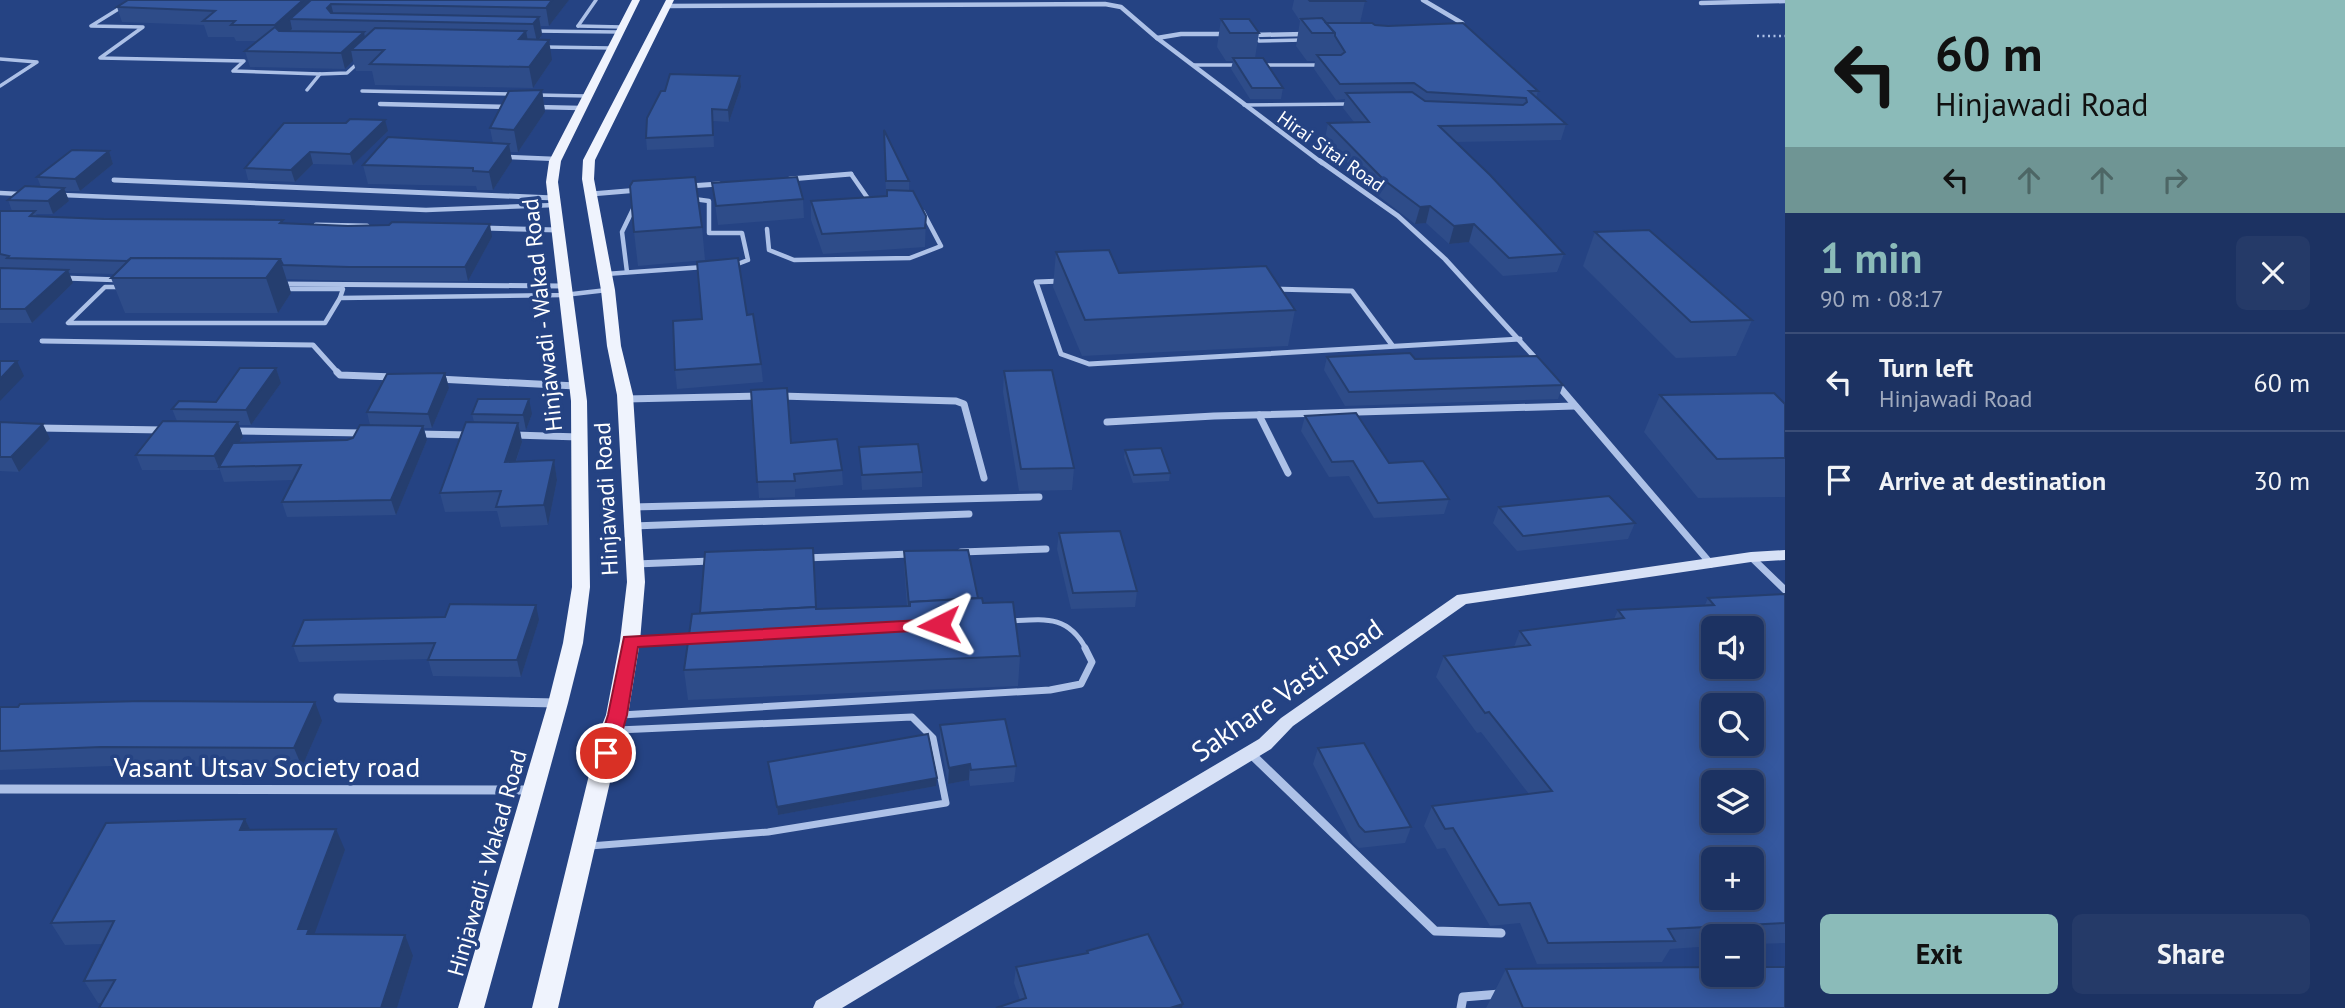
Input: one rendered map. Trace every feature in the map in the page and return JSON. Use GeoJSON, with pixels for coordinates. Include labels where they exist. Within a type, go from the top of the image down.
{"type":"FeatureCollection","features":[{"type":"Feature","properties":{"kind":"main road","name":"Hinjawadi - Wakad Road"},"geometry":{"type":"LineString","coordinates":[[471,1008],[558,703],[573,643],[581,587],[577,386],[552,182],[556,159],[636,0]]}},
{"type":"Feature","properties":{"kind":"main road","name":"Hinjawadi Road"},"geometry":{"type":"LineString","coordinates":[[545,1008],[614,722],[630,641],[635,564],[625,399],[588,179],[589,160],[668,3]]}},
{"type":"Feature","properties":{"kind":"street"},"geometry":{"type":"LineString","coordinates":[[1423,0],[1462,23],[1450,31]]}},
{"type":"Feature","properties":{"kind":"street"},"geometry":{"type":"LineString","coordinates":[[1701,3],[1785,1]]}},
{"type":"Feature","properties":{"kind":"street","name":"Hirai Sitai Road"},"geometry":{"type":"LineString","coordinates":[[668,3],[1105,4],[1121,7],[1244,106],[1398,216],[1445,259],[1543,367]]}},
{"type":"Feature","properties":{"kind":"street"},"geometry":{"type":"LineString","coordinates":[[1157,38],[1181,34],[1230,34]]}},
{"type":"Feature","properties":{"kind":"street"},"geometry":{"type":"LineString","coordinates":[[1242,34],[1320,34]]}},
{"type":"Feature","properties":{"kind":"street"},"geometry":{"type":"LineString","coordinates":[[527,107],[584,102]]}},
{"type":"Feature","properties":{"kind":"street"},"geometry":{"type":"LineString","coordinates":[[380,104],[514,107]]}},
{"type":"Feature","properties":{"kind":"street"},"geometry":{"type":"LineString","coordinates":[[494,156],[556,159]]}},
{"type":"Feature","properties":{"kind":"street"},"geometry":{"type":"LineString","coordinates":[[788,179],[851,174]]}},
{"type":"Feature","properties":{"kind":"street"},"geometry":{"type":"LineString","coordinates":[[114,180],[555,202]]}},
{"type":"Feature","properties":{"kind":"street"},"geometry":{"type":"LineString","coordinates":[[684,187],[724,183]]}},
{"type":"Feature","properties":{"kind":"street"},"geometry":{"type":"LineString","coordinates":[[591,194],[644,190]]}},
{"type":"Feature","properties":{"kind":"street"},"geometry":{"type":"LineString","coordinates":[[307,225],[376,226]]}},
{"type":"Feature","properties":{"kind":"street"},"geometry":{"type":"LineString","coordinates":[[474,228],[558,230]]}},
{"type":"Feature","properties":{"kind":"street"},"geometry":{"type":"LineString","coordinates":[[60,278],[130,280]]}},
{"type":"Feature","properties":{"kind":"street"},"geometry":{"type":"LineString","coordinates":[[1076,281],[1037,282],[1061,354],[1089,364],[1520,339]]}},
{"type":"Feature","properties":{"kind":"street"},"geometry":{"type":"LineString","coordinates":[[271,286],[564,290]]}},
{"type":"Feature","properties":{"kind":"street"},"geometry":{"type":"LineString","coordinates":[[1263,288],[1352,291],[1392,345]]}},
{"type":"Feature","properties":{"kind":"street"},"geometry":{"type":"LineString","coordinates":[[42,341],[313,345],[340,374],[396,377]]}},
{"type":"Feature","properties":{"kind":"street"},"geometry":{"type":"LineString","coordinates":[[1551,377],[1711,564]]}},
{"type":"Feature","properties":{"kind":"street"},"geometry":{"type":"LineString","coordinates":[[424,379],[577,386]]}},
{"type":"Feature","properties":{"kind":"street"},"geometry":{"type":"LineString","coordinates":[[625,399],[801,395],[956,401],[964,404],[984,478]]}},
{"type":"Feature","properties":{"kind":"street"},"geometry":{"type":"LineString","coordinates":[[1107,422],[1575,406]]}},
{"type":"Feature","properties":{"kind":"street"},"geometry":{"type":"LineString","coordinates":[[1259,415],[1288,473]]}},
{"type":"Feature","properties":{"kind":"street"},"geometry":{"type":"LineString","coordinates":[[28,428],[166,430]]}},
{"type":"Feature","properties":{"kind":"street"},"geometry":{"type":"LineString","coordinates":[[221,431],[373,433]]}},
{"type":"Feature","properties":{"kind":"street"},"geometry":{"type":"LineString","coordinates":[[400,434],[483,435]]}},
{"type":"Feature","properties":{"kind":"street"},"geometry":{"type":"LineString","coordinates":[[511,435],[580,436]]}},
{"type":"Feature","properties":{"kind":"street"},"geometry":{"type":"LineString","coordinates":[[632,507],[1039,497]]}},
{"type":"Feature","properties":{"kind":"street"},"geometry":{"type":"LineString","coordinates":[[633,526],[968,514]]}},
{"type":"Feature","properties":{"kind":"street"},"geometry":{"type":"LineString","coordinates":[[950,552],[1046,549]]}},
{"type":"Feature","properties":{"kind":"street"},"geometry":{"type":"LineString","coordinates":[[799,558],[923,554]]}},
{"type":"Feature","properties":{"kind":"street","name":"Sakhare Vasti Road"},"geometry":{"type":"LineString","coordinates":[[823,1008],[1265,744],[1287,722],[1462,599],[1751,557],[1785,555]]}},
{"type":"Feature","properties":{"kind":"street"},"geometry":{"type":"LineString","coordinates":[[1751,557],[1785,590]]}},
{"type":"Feature","properties":{"kind":"street"},"geometry":{"type":"LineString","coordinates":[[635,564],[717,561]]}},
{"type":"Feature","properties":{"kind":"street"},"geometry":{"type":"LineString","coordinates":[[338,698],[558,703]]}},
{"type":"Feature","properties":{"kind":"street"},"geometry":{"type":"LineString","coordinates":[[1250,752],[1435,932],[1502,933]]}},
{"type":"Feature","properties":{"kind":"street","name":"Vasant Utsav Society road"},"geometry":{"type":"LineString","coordinates":[[0,789],[535,790]]}},
{"type":"Feature","properties":{"kind":"street"},"geometry":{"type":"LineString","coordinates":[[1461,1008],[1463,997],[1507,994]]}},
{"type":"Feature","properties":{"kind":"lane"},"geometry":{"type":"LineString","coordinates":[[132,0],[91,26],[143,27],[100,58],[244,61],[233,71],[320,74],[347,73],[367,54]]}},
{"type":"Feature","properties":{"kind":"lane"},"geometry":{"type":"LineString","coordinates":[[574,32],[596,0]]}},
{"type":"Feature","properties":{"kind":"lane"},"geometry":{"type":"LineString","coordinates":[[578,26],[617,36]]}},
{"type":"Feature","properties":{"kind":"lane"},"geometry":{"type":"LineString","coordinates":[[534,31],[617,36]]}},
{"type":"Feature","properties":{"kind":"lane"},"geometry":{"type":"LineString","coordinates":[[1254,35],[1259,41],[1308,40]]}},
{"type":"Feature","properties":{"kind":"lane"},"geometry":{"type":"LineString","coordinates":[[534,47],[617,36]]}},
{"type":"Feature","properties":{"kind":"lane"},"geometry":{"type":"LineString","coordinates":[[0,60],[37,62],[0,86]]}},
{"type":"Feature","properties":{"kind":"lane"},"geometry":{"type":"LineString","coordinates":[[1194,65],[1243,65]]}},
{"type":"Feature","properties":{"kind":"lane"},"geometry":{"type":"LineString","coordinates":[[1256,65],[1325,65]]}},
{"type":"Feature","properties":{"kind":"lane"},"geometry":{"type":"LineString","coordinates":[[307,90],[320,74]]}},
{"type":"Feature","properties":{"kind":"lane"},"geometry":{"type":"LineString","coordinates":[[362,91],[584,102]]}},
{"type":"Feature","properties":{"kind":"lane"},"geometry":{"type":"LineString","coordinates":[[1244,106],[1350,104]]}},
{"type":"Feature","properties":{"kind":"lane"},"geometry":{"type":"LineString","coordinates":[[851,174],[872,204]]}},
{"type":"Feature","properties":{"kind":"lane"},"geometry":{"type":"LineString","coordinates":[[0,193],[27,194]]}},
{"type":"Feature","properties":{"kind":"lane"},"geometry":{"type":"LineString","coordinates":[[55,195],[426,211],[555,202]]}},
{"type":"Feature","properties":{"kind":"lane"},"geometry":{"type":"LineString","coordinates":[[689,200],[709,201],[709,233],[742,233],[748,260],[731,265]]}},
{"type":"Feature","properties":{"kind":"lane"},"geometry":{"type":"LineString","coordinates":[[627,272],[622,232],[633,208],[641,204]]}},
{"type":"Feature","properties":{"kind":"lane"},"geometry":{"type":"LineString","coordinates":[[767,229],[769,250],[794,260],[910,258],[941,246],[919,205]]}},
{"type":"Feature","properties":{"kind":"lane"},"geometry":{"type":"LineString","coordinates":[[340,298],[564,290],[606,282],[627,272],[705,267]]}},
{"type":"Feature","properties":{"kind":"lane"},"geometry":{"type":"LineString","coordinates":[[133,287],[105,287],[68,323],[325,323],[343,289],[271,286]]}},
{"type":"Feature","properties":{"kind":"lane"},"geometry":{"type":"LineString","coordinates":[[614,722],[1050,690],[1081,684],[1092,662],[1082,638],[1066,624],[1046,619],[1004,621]]}},
{"type":"Feature","properties":{"kind":"lane"},"geometry":{"type":"LineString","coordinates":[[630,641],[702,637]]}},
{"type":"Feature","properties":{"kind":"lane"},"geometry":{"type":"LineString","coordinates":[[585,846],[768,832],[946,803],[933,738],[912,718],[614,722]]}},
{"type":"Feature","properties":{"kind":"path"},"geometry":{"type":"LineString","coordinates":[[1757,36],[1785,36]]}},
{"type":"Feature","properties":{"kind":"building"},"geometry":{"type":"Polygon","coordinates":[[[128,0],[303,0],[275,25],[231,25],[235,21],[203,21],[215,11],[117,7],[128,0]]]}},
{"type":"Feature","properties":{"kind":"building"},"geometry":{"type":"Polygon","coordinates":[[[311,0],[552,0],[546,8],[331,4],[327,8],[331,13],[539,17],[533,24],[290,19],[311,0]]]}},
{"type":"Feature","properties":{"kind":"building"},"geometry":{"type":"Polygon","coordinates":[[[1364,0],[1365,1],[1310,1],[1364,0]]]}},
{"type":"Feature","properties":{"kind":"building"},"geometry":{"type":"Polygon","coordinates":[[[1322,18],[1335,33],[1312,33],[1301,19],[1322,18]]]}},
{"type":"Feature","properties":{"kind":"building"},"geometry":{"type":"Polygon","coordinates":[[[1221,19],[1249,19],[1259,33],[1230,33],[1221,19]]]}},
{"type":"Feature","properties":{"kind":"building"},"geometry":{"type":"Polygon","coordinates":[[[1326,23],[1372,23],[1388,26],[1463,23],[1538,91],[1529,91],[1566,124],[1439,126],[1490,175],[1564,254],[1509,258],[1474,224],[1454,226],[1430,206],[1420,207],[1384,180],[1328,123],[1369,122],[1346,93],[1412,92],[1425,101],[1523,105],[1527,102],[1526,98],[1427,92],[1414,83],[1340,84],[1317,55],[1341,55],[1345,52],[1326,23]]]}},
{"type":"Feature","properties":{"kind":"building"},"geometry":{"type":"Polygon","coordinates":[[[275,27],[279,31],[364,32],[341,53],[245,51],[275,27]]]}},
{"type":"Feature","properties":{"kind":"building"},"geometry":{"type":"Polygon","coordinates":[[[375,28],[526,31],[519,39],[549,40],[529,67],[370,64],[384,50],[351,50],[375,28]]]}},
{"type":"Feature","properties":{"kind":"building"},"geometry":{"type":"Polygon","coordinates":[[[1233,58],[1263,58],[1283,88],[1252,88],[1233,58]]]}},
{"type":"Feature","properties":{"kind":"building"},"geometry":{"type":"Polygon","coordinates":[[[670,74],[740,76],[728,110],[712,109],[713,135],[646,138],[647,118],[661,91],[665,91],[670,74]]]}},
{"type":"Feature","properties":{"kind":"building"},"geometry":{"type":"Polygon","coordinates":[[[542,90],[514,130],[490,128],[509,91],[542,90]]]}},
{"type":"Feature","properties":{"kind":"building"},"geometry":{"type":"Polygon","coordinates":[[[350,119],[385,120],[350,154],[310,152],[291,170],[245,168],[284,123],[346,123],[350,119]]]}},
{"type":"Feature","properties":{"kind":"building"},"geometry":{"type":"Polygon","coordinates":[[[884,130],[909,181],[886,181],[884,130]]]}},
{"type":"Feature","properties":{"kind":"building"},"geometry":{"type":"Polygon","coordinates":[[[388,137],[509,144],[489,172],[473,171],[473,168],[363,165],[388,137]]]}},
{"type":"Feature","properties":{"kind":"building"},"geometry":{"type":"Polygon","coordinates":[[[72,150],[109,151],[75,179],[37,177],[72,150]]]}},
{"type":"Feature","properties":{"kind":"building"},"geometry":{"type":"Polygon","coordinates":[[[695,177],[702,227],[634,232],[630,186],[633,181],[695,177]]]}},
{"type":"Feature","properties":{"kind":"building"},"geometry":{"type":"Polygon","coordinates":[[[797,177],[803,199],[716,206],[712,183],[797,177]]]}},
{"type":"Feature","properties":{"kind":"building"},"geometry":{"type":"Polygon","coordinates":[[[25,186],[64,188],[48,201],[8,200],[25,186]]]}},
{"type":"Feature","properties":{"kind":"building"},"geometry":{"type":"Polygon","coordinates":[[[887,190],[913,191],[926,216],[925,228],[822,234],[811,201],[887,196],[887,190]]]}},
{"type":"Feature","properties":{"kind":"building"},"geometry":{"type":"Polygon","coordinates":[[[0,211],[35,211],[30,216],[283,220],[280,223],[348,226],[389,225],[392,222],[490,224],[465,267],[283,265],[280,259],[131,258],[127,261],[7,258],[9,256],[0,254],[0,211]]]}},
{"type":"Feature","properties":{"kind":"building"},"geometry":{"type":"Polygon","coordinates":[[[1649,230],[1752,320],[1691,322],[1595,232],[1649,230]]]}},
{"type":"Feature","properties":{"kind":"building"},"geometry":{"type":"Polygon","coordinates":[[[1109,250],[1119,273],[1266,266],[1295,310],[1085,320],[1056,252],[1109,250]]]}},
{"type":"Feature","properties":{"kind":"building"},"geometry":{"type":"Polygon","coordinates":[[[131,258],[280,259],[266,278],[111,278],[131,258]]]}},
{"type":"Feature","properties":{"kind":"building"},"geometry":{"type":"Polygon","coordinates":[[[738,258],[747,315],[753,314],[761,364],[675,370],[673,321],[702,319],[697,262],[738,258]]]}},
{"type":"Feature","properties":{"kind":"building"},"geometry":{"type":"Polygon","coordinates":[[[0,268],[68,270],[25,309],[0,309],[0,268]]]}},
{"type":"Feature","properties":{"kind":"building"},"geometry":{"type":"Polygon","coordinates":[[[1410,353],[1415,359],[1537,356],[1563,385],[1349,392],[1327,357],[1410,353]]]}},
{"type":"Feature","properties":{"kind":"building"},"geometry":{"type":"Polygon","coordinates":[[[0,361],[17,361],[0,379],[0,361]]]}},
{"type":"Feature","properties":{"kind":"building"},"geometry":{"type":"Polygon","coordinates":[[[240,368],[276,368],[246,410],[172,409],[179,401],[216,402],[240,368]]]}},
{"type":"Feature","properties":{"kind":"building"},"geometry":{"type":"Polygon","coordinates":[[[1052,370],[1074,468],[1021,469],[1004,371],[1052,370]]]}},
{"type":"Feature","properties":{"kind":"building"},"geometry":{"type":"Polygon","coordinates":[[[445,373],[428,414],[367,412],[387,374],[445,373]]]}},
{"type":"Feature","properties":{"kind":"building"},"geometry":{"type":"Polygon","coordinates":[[[787,388],[791,443],[837,439],[842,470],[794,474],[795,481],[757,482],[751,390],[787,388]]]}},
{"type":"Feature","properties":{"kind":"building"},"geometry":{"type":"Polygon","coordinates":[[[1774,393],[1785,404],[1785,458],[1717,459],[1660,395],[1774,393]]]}},
{"type":"Feature","properties":{"kind":"building"},"geometry":{"type":"Polygon","coordinates":[[[478,399],[529,399],[523,415],[472,414],[478,399]]]}},
{"type":"Feature","properties":{"kind":"building"},"geometry":{"type":"Polygon","coordinates":[[[1356,413],[1389,463],[1423,461],[1449,499],[1378,503],[1353,461],[1332,462],[1305,416],[1356,413]]]}},
{"type":"Feature","properties":{"kind":"building"},"geometry":{"type":"Polygon","coordinates":[[[163,421],[238,422],[214,456],[136,455],[163,421]]]}},
{"type":"Feature","properties":{"kind":"building"},"geometry":{"type":"Polygon","coordinates":[[[0,422],[43,424],[11,457],[0,457],[0,422]]]}},
{"type":"Feature","properties":{"kind":"building"},"geometry":{"type":"Polygon","coordinates":[[[466,422],[518,423],[505,462],[554,460],[544,505],[496,507],[501,491],[440,493],[466,422]]]}},
{"type":"Feature","properties":{"kind":"building"},"geometry":{"type":"Polygon","coordinates":[[[360,425],[423,426],[391,500],[282,502],[301,465],[219,467],[233,443],[347,440],[353,438],[360,425]]]}},
{"type":"Feature","properties":{"kind":"building"},"geometry":{"type":"Polygon","coordinates":[[[918,444],[922,472],[862,475],[859,447],[918,444]]]}},
{"type":"Feature","properties":{"kind":"building"},"geometry":{"type":"Polygon","coordinates":[[[1161,448],[1170,473],[1134,475],[1125,450],[1161,448]]]}},
{"type":"Feature","properties":{"kind":"building"},"geometry":{"type":"Polygon","coordinates":[[[1609,496],[1635,523],[1523,536],[1499,507],[1609,496]]]}},
{"type":"Feature","properties":{"kind":"building"},"geometry":{"type":"Polygon","coordinates":[[[1120,531],[1137,591],[1073,593],[1059,533],[1120,531]]]}},
{"type":"Feature","properties":{"kind":"building"},"geometry":{"type":"Polygon","coordinates":[[[813,548],[816,607],[700,613],[705,552],[813,548]]]}},
{"type":"Feature","properties":{"kind":"building"},"geometry":{"type":"Polygon","coordinates":[[[968,550],[978,598],[910,602],[909,605],[904,551],[968,550]]]}},
{"type":"Feature","properties":{"kind":"building"},"geometry":{"type":"Polygon","coordinates":[[[1785,594],[1785,923],[1701,924],[1701,927],[1668,929],[1675,941],[1548,943],[1530,903],[1499,905],[1453,828],[1445,829],[1432,806],[1552,791],[1489,712],[1485,713],[1444,656],[1530,645],[1520,631],[1624,618],[1618,610],[1714,605],[1708,598],[1785,594]]]}},
{"type":"Feature","properties":{"kind":"building"},"geometry":{"type":"Polygon","coordinates":[[[982,598],[983,603],[1013,602],[1020,656],[684,670],[692,614],[816,607],[910,606],[910,602],[982,598]]]}},
{"type":"Feature","properties":{"kind":"building"},"geometry":{"type":"Polygon","coordinates":[[[450,604],[536,605],[517,660],[428,660],[435,643],[293,646],[304,620],[445,617],[450,604]]]}},
{"type":"Feature","properties":{"kind":"building"},"geometry":{"type":"Polygon","coordinates":[[[143,701],[315,702],[294,748],[101,747],[0,751],[0,707],[18,707],[20,704],[143,701]]]}},
{"type":"Feature","properties":{"kind":"building"},"geometry":{"type":"Polygon","coordinates":[[[1005,719],[1016,766],[971,770],[970,764],[949,768],[940,725],[1005,719]]]}},
{"type":"Feature","properties":{"kind":"building"},"geometry":{"type":"Polygon","coordinates":[[[928,734],[937,778],[777,807],[768,762],[928,734]]]}},
{"type":"Feature","properties":{"kind":"building"},"geometry":{"type":"Polygon","coordinates":[[[1364,743],[1411,827],[1365,832],[1359,826],[1318,748],[1364,743]]]}},
{"type":"Feature","properties":{"kind":"building"},"geometry":{"type":"Polygon","coordinates":[[[245,819],[240,830],[336,829],[298,929],[309,929],[307,934],[405,935],[381,1008],[99,1008],[115,980],[84,981],[114,921],[51,923],[106,823],[245,819]]]}},
{"type":"Feature","properties":{"kind":"building"},"geometry":{"type":"Polygon","coordinates":[[[1148,934],[1183,1004],[1170,1008],[996,1008],[1026,998],[1016,967],[1088,953],[1087,951],[1148,934]]]}},
{"type":"Feature","properties":{"kind":"building"},"geometry":{"type":"Polygon","coordinates":[[[1701,967],[1701,987],[1764,987],[1764,967],[1785,967],[1785,1008],[1523,1008],[1506,969],[1701,967]]]}},
{"type":"Feature","properties":{"kind":"route"},"geometry":{"type":"LineString","coordinates":[[606,753],[617,715],[630,641],[939,625]]}}]}
